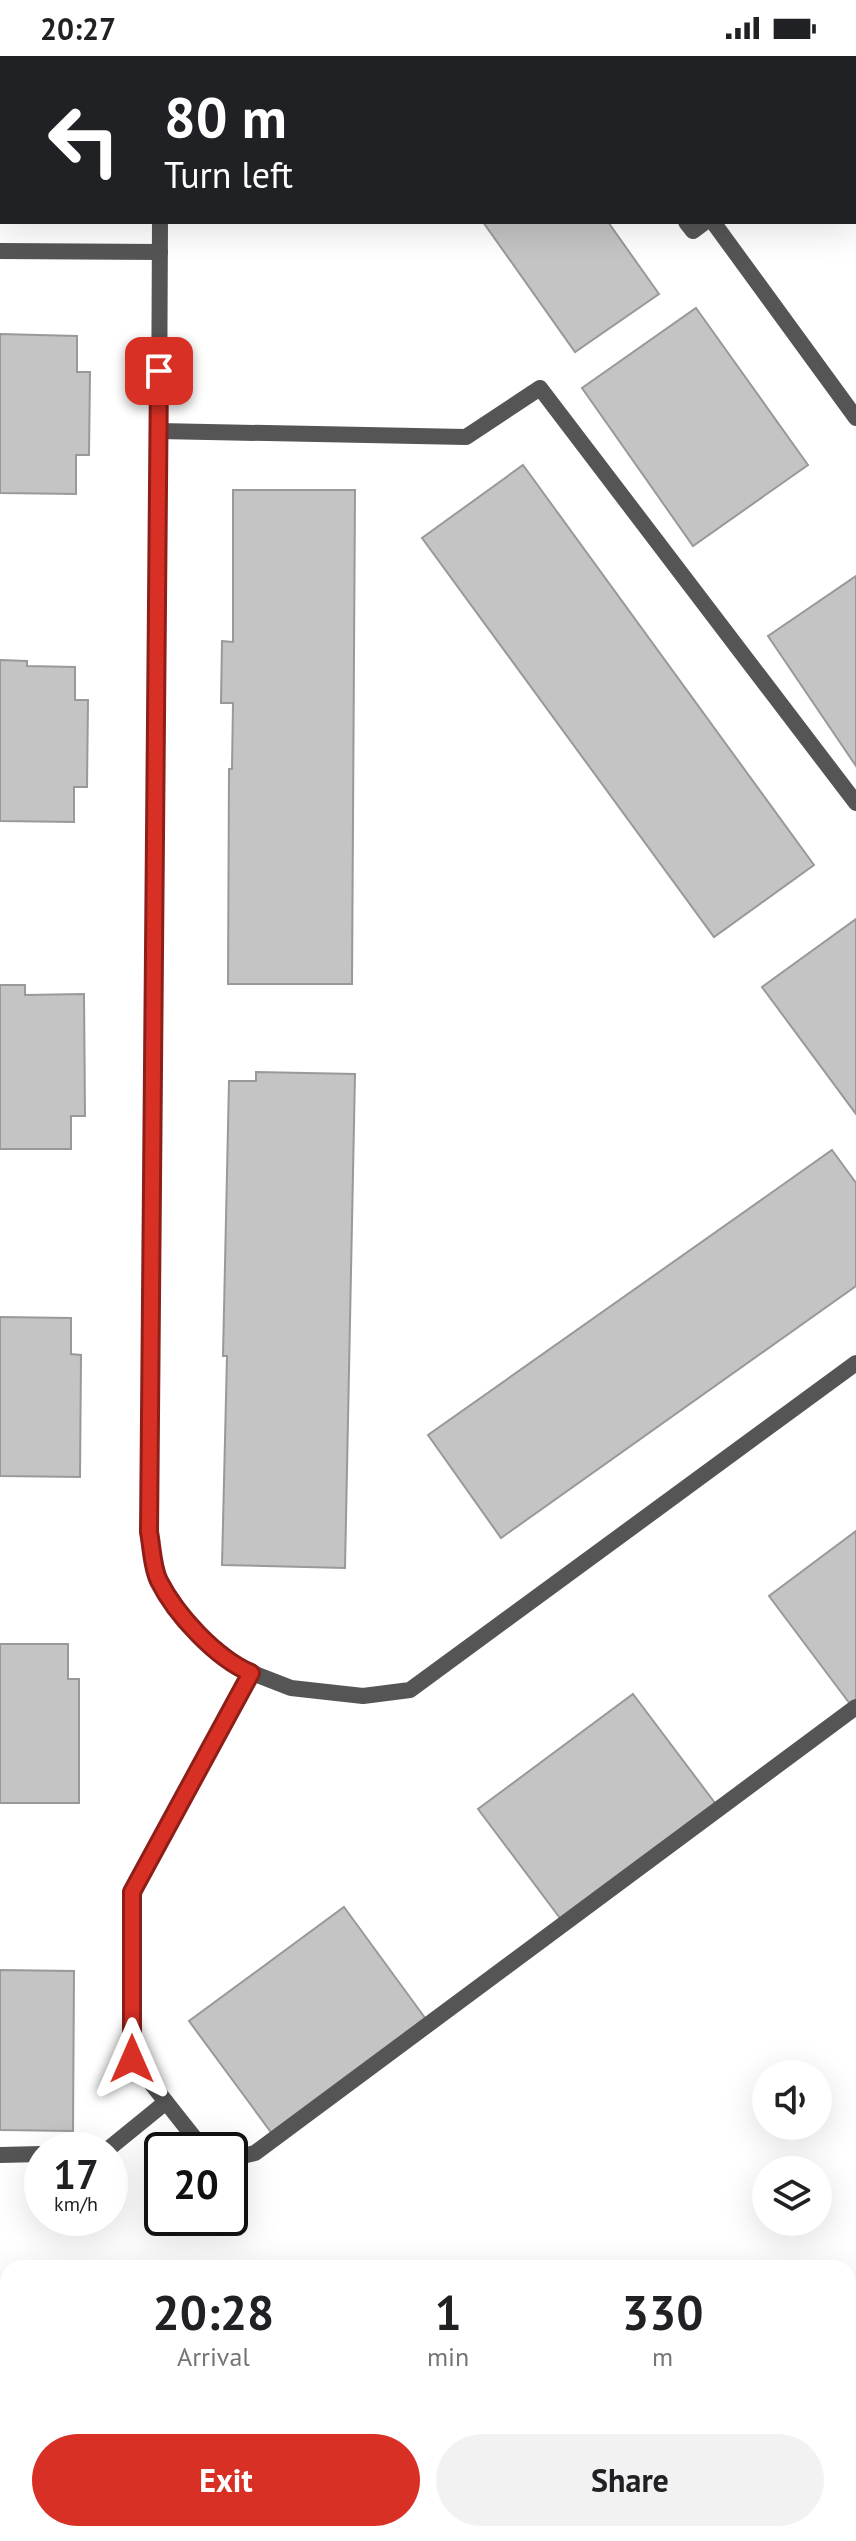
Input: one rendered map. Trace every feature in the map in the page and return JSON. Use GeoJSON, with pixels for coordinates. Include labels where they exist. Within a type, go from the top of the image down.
{"type":"FeatureCollection","features":[{"type":"Feature","properties":{"kind":"lane"},"geometry":{"type":"LineString","coordinates":[[160,224],[149,1532],[158,1579],[194,1631],[251,1673],[291,1688],[363,1696],[410,1690],[856,1363]]}},
{"type":"Feature","properties":{"kind":"lane"},"geometry":{"type":"LineString","coordinates":[[688,224],[693,231],[702,224]]}},
{"type":"Feature","properties":{"kind":"lane"},"geometry":{"type":"LineString","coordinates":[[714,224],[856,418]]}},
{"type":"Feature","properties":{"kind":"lane"},"geometry":{"type":"LineString","coordinates":[[0,251],[160,252]]}},
{"type":"Feature","properties":{"kind":"lane"},"geometry":{"type":"LineString","coordinates":[[159,431],[466,437],[540,388],[856,803]]}},
{"type":"Feature","properties":{"kind":"lane"},"geometry":{"type":"LineString","coordinates":[[190,2132],[132,2059],[132,1892],[251,1673]]}},
{"type":"Feature","properties":{"kind":"lane"},"geometry":{"type":"LineString","coordinates":[[248,2155],[255,2153],[856,1707]]}},
{"type":"Feature","properties":{"kind":"lane"},"geometry":{"type":"LineString","coordinates":[[128,2133],[166,2102]]}},
{"type":"Feature","properties":{"kind":"lane"},"geometry":{"type":"LineString","coordinates":[[0,2155],[24,2154]]}},
{"type":"Feature","properties":{"kind":"building"},"geometry":{"type":"Polygon","coordinates":[[[484,224],[609,224],[659,294],[575,352],[484,224]]]}},
{"type":"Feature","properties":{"kind":"building"},"geometry":{"type":"Polygon","coordinates":[[[696,308],[808,465],[693,546],[582,388],[696,308]]]}},
{"type":"Feature","properties":{"kind":"building"},"geometry":{"type":"Polygon","coordinates":[[[0,334],[77,336],[77,372],[90,372],[89,455],[76,455],[76,494],[0,493],[0,334]]]}},
{"type":"Feature","properties":{"kind":"building"},"geometry":{"type":"Polygon","coordinates":[[[523,465],[814,865],[714,937],[422,538],[523,465]]]}},
{"type":"Feature","properties":{"kind":"building"},"geometry":{"type":"Polygon","coordinates":[[[233,490],[355,490],[352,984],[228,984],[229,769],[232,769],[233,703],[221,703],[222,641],[233,642],[233,490]]]}},
{"type":"Feature","properties":{"kind":"building"},"geometry":{"type":"Polygon","coordinates":[[[856,576],[856,766],[768,636],[856,576]]]}},
{"type":"Feature","properties":{"kind":"building"},"geometry":{"type":"Polygon","coordinates":[[[0,660],[27,661],[27,666],[75,667],[75,700],[88,700],[87,787],[74,787],[74,822],[0,821],[0,660]]]}},
{"type":"Feature","properties":{"kind":"building"},"geometry":{"type":"Polygon","coordinates":[[[856,919],[856,1114],[762,987],[856,919]]]}},
{"type":"Feature","properties":{"kind":"building"},"geometry":{"type":"Polygon","coordinates":[[[0,985],[25,985],[25,995],[84,994],[85,1116],[71,1116],[71,1149],[0,1149],[0,985]]]}},
{"type":"Feature","properties":{"kind":"building"},"geometry":{"type":"Polygon","coordinates":[[[256,1072],[355,1074],[345,1568],[222,1565],[229,1081],[256,1081],[256,1072]]]}},
{"type":"Feature","properties":{"kind":"building"},"geometry":{"type":"Polygon","coordinates":[[[832,1150],[856,1183],[856,1286],[501,1538],[428,1435],[832,1150]]]}},
{"type":"Feature","properties":{"kind":"building"},"geometry":{"type":"Polygon","coordinates":[[[0,1317],[71,1318],[71,1354],[81,1355],[80,1477],[0,1476],[0,1317]]]}},
{"type":"Feature","properties":{"kind":"building"},"geometry":{"type":"Polygon","coordinates":[[[856,1531],[856,1706],[853,1708],[769,1596],[856,1531]]]}},
{"type":"Feature","properties":{"kind":"building"},"geometry":{"type":"Polygon","coordinates":[[[0,1644],[68,1644],[68,1679],[79,1679],[79,1803],[0,1803],[0,1644]]]}},
{"type":"Feature","properties":{"kind":"building"},"geometry":{"type":"Polygon","coordinates":[[[633,1694],[718,1807],[563,1922],[478,1809],[633,1694]]]}},
{"type":"Feature","properties":{"kind":"building"},"geometry":{"type":"Polygon","coordinates":[[[344,1907],[428,2022],[273,2135],[189,2021],[344,1907]]]}},
{"type":"Feature","properties":{"kind":"building"},"geometry":{"type":"Polygon","coordinates":[[[0,1970],[74,1971],[73,2131],[0,2130],[0,1970]]]}},
{"type":"Feature","properties":{"kind":"route"},"geometry":{"type":"LineString","coordinates":[[132,2059],[132,1892],[251,1673],[194,1631],[158,1579],[149,1532],[159,371]]}}]}
